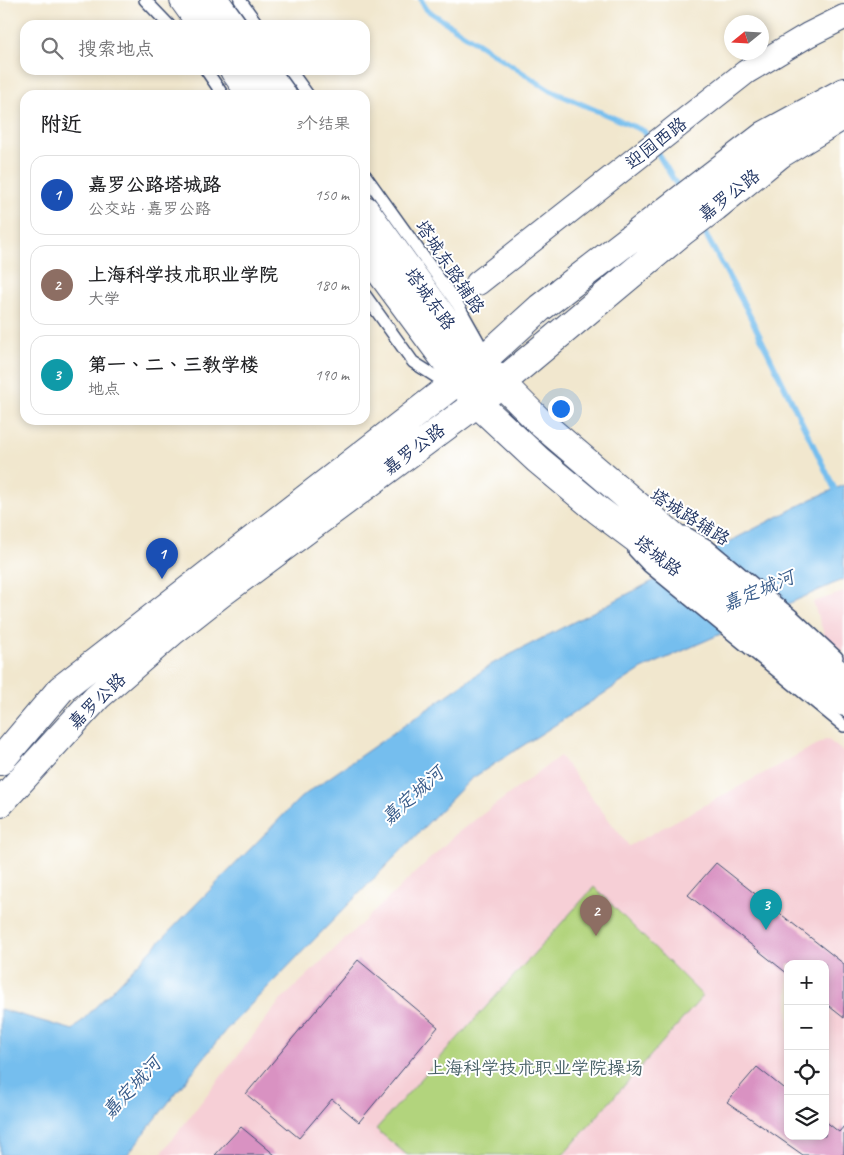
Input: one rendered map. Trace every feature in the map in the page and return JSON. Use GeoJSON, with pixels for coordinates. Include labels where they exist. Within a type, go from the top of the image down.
{"type":"FeatureCollection","features":[{"type":"Feature","properties":{"kind":"main road"},"geometry":{"type":"LineString","coordinates":[[184,0],[198,20]]}},
{"type":"Feature","properties":{"kind":"main road"},"geometry":{"type":"LineString","coordinates":[[214,0],[228,20]]}},
{"type":"Feature","properties":{"kind":"main road"},"geometry":{"type":"LineString","coordinates":[[238,75],[248,90]]}},
{"type":"Feature","properties":{"kind":"main road"},"geometry":{"type":"LineString","coordinates":[[268,75],[278,90]]}},
{"type":"Feature","properties":{"kind":"main road"},"geometry":{"type":"LineString","coordinates":[[490,368],[540,308],[765,135],[844,92]]}},
{"type":"Feature","properties":{"kind":"main road","name":"嘉罗公路"},"geometry":{"type":"LineString","coordinates":[[0,803],[97,697],[173,631],[220,594],[490,368],[683,231],[780,154],[844,116]]}},
{"type":"Feature","properties":{"kind":"main road","name":"塔城东路"},"geometry":{"type":"LineString","coordinates":[[370,217],[452,330],[490,368]]}},
{"type":"Feature","properties":{"kind":"main road","name":"塔城东路"},"geometry":{"type":"LineString","coordinates":[[370,258],[463,390]]}},
{"type":"Feature","properties":{"kind":"main road","name":"塔城路"},"geometry":{"type":"LineString","coordinates":[[490,368],[542,424],[631,500],[677,555]]}},
{"type":"Feature","properties":{"kind":"main road"},"geometry":{"type":"LineString","coordinates":[[0,761],[61,689],[463,390]]}},
{"type":"Feature","properties":{"kind":"main road","name":"塔城路"},"geometry":{"type":"LineString","coordinates":[[463,390],[538,460],[598,510],[677,555],[768,630],[844,702]]}},
{"type":"Feature","properties":{"kind":"main road","name":"塔城路"},"geometry":{"type":"LineString","coordinates":[[768,630],[844,679]]}},
{"type":"Feature","properties":{"kind":"street","name":"迎园西路"},"geometry":{"type":"LineString","coordinates":[[478,283],[746,72],[808,35],[844,17]]}},
{"type":"Feature","properties":{"kind":"lane"},"geometry":{"type":"LineString","coordinates":[[145,0],[164,20]]}},
{"type":"Feature","properties":{"kind":"lane"},"geometry":{"type":"LineString","coordinates":[[240,0],[254,20]]}},
{"type":"Feature","properties":{"kind":"lane"},"geometry":{"type":"LineString","coordinates":[[209,75],[220,90]]}},
{"type":"Feature","properties":{"kind":"lane"},"geometry":{"type":"LineString","coordinates":[[294,75],[304,90]]}},
{"type":"Feature","properties":{"kind":"lane","name":"塔城东路辅路"},"geometry":{"type":"LineString","coordinates":[[370,182],[458,304],[490,368]]}},
{"type":"Feature","properties":{"kind":"lane"},"geometry":{"type":"LineString","coordinates":[[370,302],[413,362],[463,390]]}},
{"type":"Feature","properties":{"kind":"lane","name":"塔城路辅路"},"geometry":{"type":"LineString","coordinates":[[677,555],[768,630],[844,726]]}},
{"type":"Feature","properties":{"kind":"lane","name":"塔城路辅路"},"geometry":{"type":"LineString","coordinates":[[768,630],[844,662]]}},
{"type":"Feature","properties":{"kind":"shaded area"},"geometry":{"type":"Polygon","coordinates":[[[844,592],[844,652],[825,637],[813,602],[844,592]]]}},
{"type":"Feature","properties":{"kind":"shaded area"},"geometry":{"type":"Polygon","coordinates":[[[827,739],[844,752],[844,1155],[160,1155],[280,1001],[456,834],[560,756],[629,846],[827,739]]]}},
{"type":"Feature","properties":{"kind":"green space","name":"上海科学技术职业学院操场"},"geometry":{"type":"Polygon","coordinates":[[[594,887],[703,996],[563,1155],[407,1155],[376,1129],[594,887]]]}},
{"type":"Feature","properties":{"kind":"water","name":"嘉定城河"},"geometry":{"type":"Polygon","coordinates":[[[844,485],[844,579],[642,669],[471,779],[225,1031],[127,1155],[0,1155],[0,1009],[73,1030],[300,798],[492,664],[812,499],[844,485]]]}},
{"type":"Feature","properties":{"kind":"building"},"geometry":{"type":"Polygon","coordinates":[[[716,863],[844,964],[844,1018],[829,1006],[829,960],[784,960],[784,971],[688,895],[716,863]]]}},
{"type":"Feature","properties":{"kind":"building"},"geometry":{"type":"Polygon","coordinates":[[[358,960],[438,1027],[359,1122],[332,1099],[299,1138],[246,1094],[358,960]]]}},
{"type":"Feature","properties":{"kind":"building"},"geometry":{"type":"Polygon","coordinates":[[[757,1067],[784,1089],[784,1140],[829,1140],[829,1124],[839,1132],[844,1126],[844,1155],[803,1155],[727,1102],[757,1067]]]}},
{"type":"Feature","properties":{"kind":"building"},"geometry":{"type":"Polygon","coordinates":[[[241,1127],[275,1155],[215,1155],[241,1127]]]}},
{"type":"Feature","properties":{"kind":"waterway"},"geometry":{"type":"LineString","coordinates":[[421,0],[427,10],[549,90],[644,131],[650,141]]}},
{"type":"Feature","properties":{"kind":"waterway"},"geometry":{"type":"LineString","coordinates":[[655,149],[680,190]]}},
{"type":"Feature","properties":{"kind":"waterway"},"geometry":{"type":"LineString","coordinates":[[701,226],[746,308],[844,508]]}},
{"type":"Feature","properties":{"kind":"place","name":"嘉罗公路塔城路"},"geometry":{"type":"Point","coordinates":[162,579]}},
{"type":"Feature","properties":{"kind":"place","name":"第一、二、三教学楼"},"geometry":{"type":"Point","coordinates":[766,930]}},
{"type":"Feature","properties":{"kind":"place","name":"上海科学技术职业学院"},"geometry":{"type":"Point","coordinates":[596,936]}}]}
